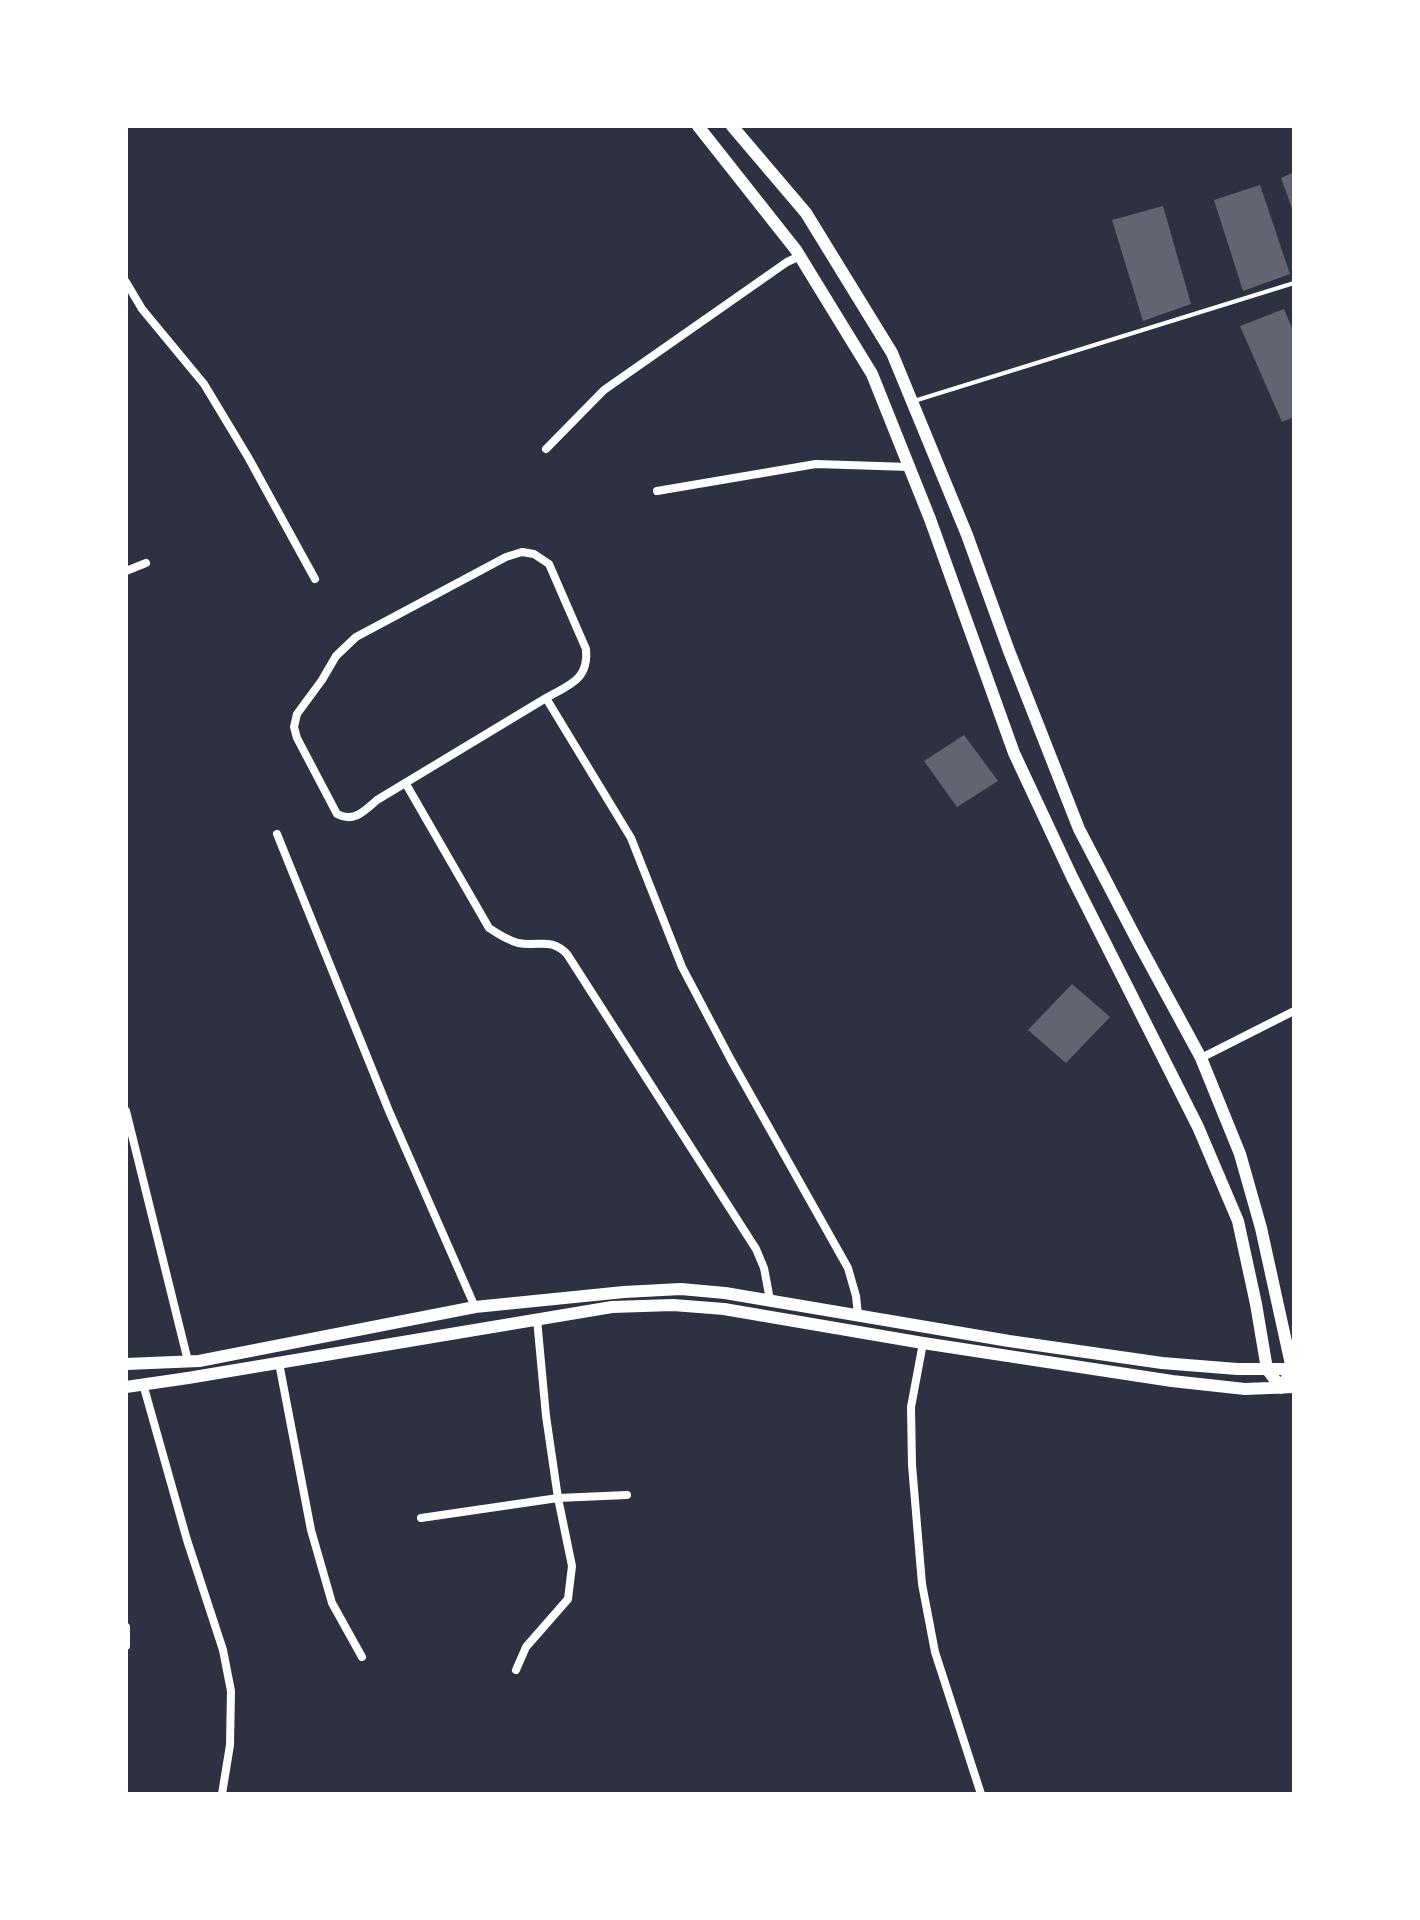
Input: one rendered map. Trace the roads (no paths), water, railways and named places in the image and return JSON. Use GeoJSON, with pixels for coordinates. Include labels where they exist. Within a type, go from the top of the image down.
{"type":"FeatureCollection","features":[{"type":"Feature","properties":{"kind":"main road"},"geometry":{"type":"LineString","coordinates":[[698,126],[800,256],[872,374],[930,519],[1014,753],[1072,877],[1198,1127],[1238,1221],[1267,1369],[1288,1387]]}},
{"type":"Feature","properties":{"kind":"main road"},"geometry":{"type":"LineString","coordinates":[[732,126],[806,213],[892,353],[967,535],[1079,829],[1201,1058],[1240,1154],[1261,1228],[1293,1369],[1288,1387]]}},
{"type":"Feature","properties":{"kind":"main road"},"geometry":{"type":"LineString","coordinates":[[126,1364],[199,1361],[475,1307],[681,1289],[725,1293],[1009,1341],[1162,1363],[1237,1369],[1293,1369]]}},
{"type":"Feature","properties":{"kind":"main road"},"geometry":{"type":"LineString","coordinates":[[126,1387],[612,1307],[673,1305],[724,1309],[1172,1381],[1245,1389],[1288,1387]]}},
{"type":"Feature","properties":{"kind":"street"},"geometry":{"type":"LineString","coordinates":[[546,449],[604,390],[800,256]]}},
{"type":"Feature","properties":{"kind":"street"},"geometry":{"type":"LineString","coordinates":[[126,282],[142,309],[204,384],[315,579]]}},
{"type":"Feature","properties":{"kind":"street"},"geometry":{"type":"LineString","coordinates":[[657,491],[816,464],[910,467]]}},
{"type":"Feature","properties":{"kind":"street"},"geometry":{"type":"LineString","coordinates":[[522,552],[534,554],[549,564],[584,643],[586,655],[582,672],[575,682],[406,784],[377,800],[360,815],[350,818],[340,816],[335,812],[296,736],[294,727],[297,714],[336,656],[356,637],[511,555],[522,552]]}},
{"type":"Feature","properties":{"kind":"street"},"geometry":{"type":"LineString","coordinates":[[126,571],[146,563]]}},
{"type":"Feature","properties":{"kind":"street"},"geometry":{"type":"LineString","coordinates":[[546,698],[631,838],[682,967],[848,1268],[858,1315]]}},
{"type":"Feature","properties":{"kind":"street"},"geometry":{"type":"LineString","coordinates":[[406,784],[489,928],[509,940],[531,944],[551,943],[567,954],[756,1249],[764,1268],[770,1300]]}},
{"type":"Feature","properties":{"kind":"street"},"geometry":{"type":"LineString","coordinates":[[277,834],[389,1111],[475,1307]]}},
{"type":"Feature","properties":{"kind":"street"},"geometry":{"type":"LineString","coordinates":[[1201,1058],[1294,1011]]}},
{"type":"Feature","properties":{"kind":"street"},"geometry":{"type":"LineString","coordinates":[[126,1111],[188,1361]]}},
{"type":"Feature","properties":{"kind":"street"},"geometry":{"type":"LineString","coordinates":[[516,1670],[526,1647],[568,1599],[572,1566],[546,1416],[537,1319]]}},
{"type":"Feature","properties":{"kind":"street"},"geometry":{"type":"LineString","coordinates":[[923,1343],[911,1407],[912,1465],[922,1584],[935,1652],[981,1794]]}},
{"type":"Feature","properties":{"kind":"street"},"geometry":{"type":"LineString","coordinates":[[279,1363],[311,1530],[332,1603],[362,1657]]}},
{"type":"Feature","properties":{"kind":"street"},"geometry":{"type":"LineString","coordinates":[[143,1384],[187,1540],[223,1650],[231,1691],[230,1745],[222,1794]]}},
{"type":"Feature","properties":{"kind":"street"},"geometry":{"type":"LineString","coordinates":[[421,1518],[558,1498],[627,1495]]}},
{"type":"Feature","properties":{"kind":"street"},"geometry":{"type":"LineString","coordinates":[[126,1627],[126,1646]]}},
{"type":"Feature","properties":{"kind":"lane"},"geometry":{"type":"LineString","coordinates":[[912,401],[1294,283]]}}]}
